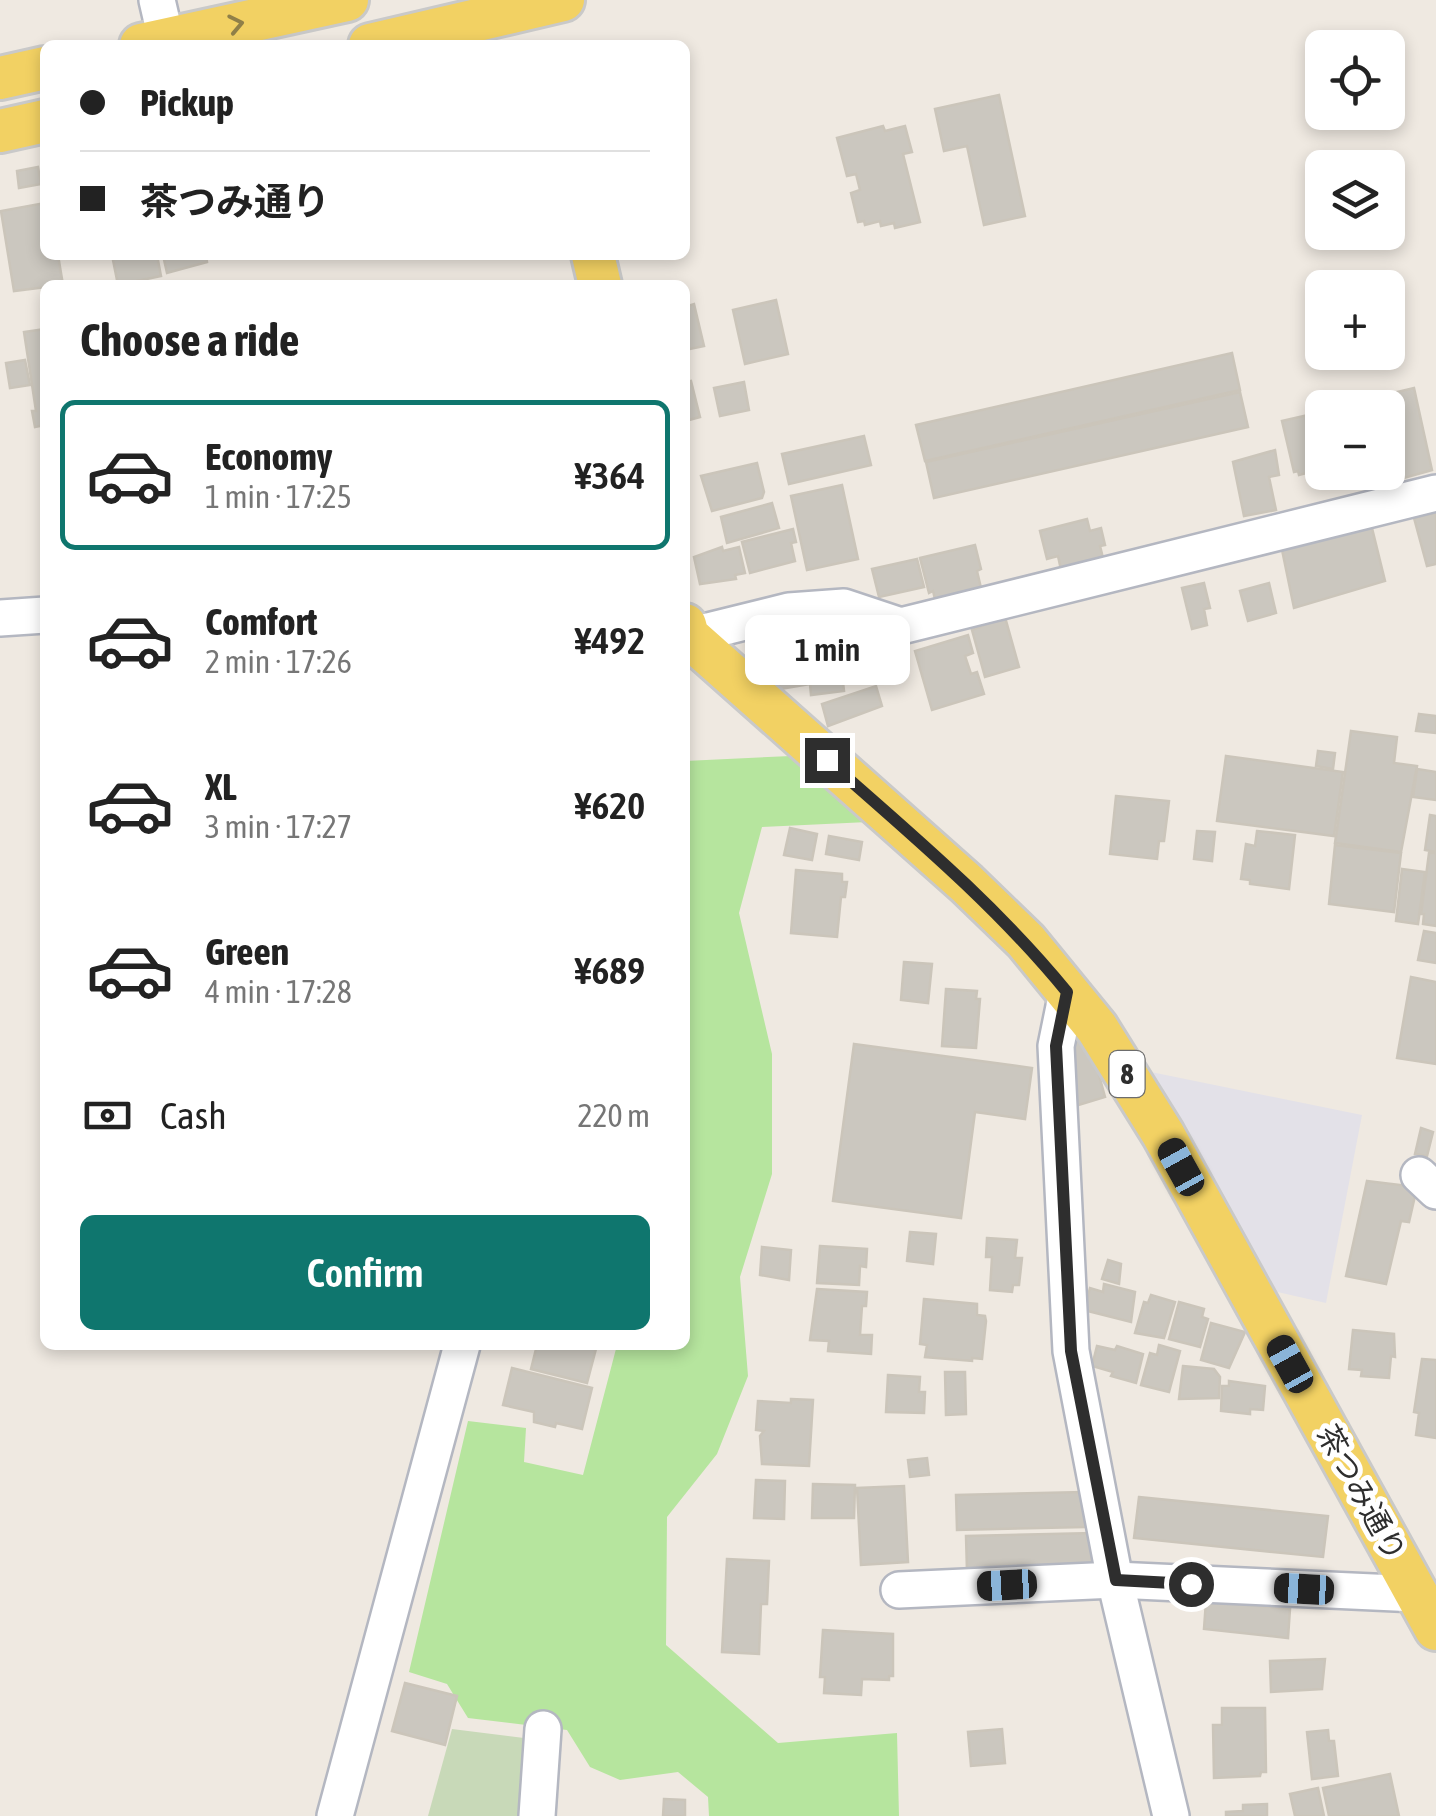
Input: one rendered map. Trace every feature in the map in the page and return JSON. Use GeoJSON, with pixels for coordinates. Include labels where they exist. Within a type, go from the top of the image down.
{"type":"FeatureCollection","features":[{"type":"Feature","properties":{"kind":"main road"},"geometry":{"type":"LineString","coordinates":[[155,28],[347,0]]}},
{"type":"Feature","properties":{"kind":"main road"},"geometry":{"type":"LineString","coordinates":[[397,40],[544,13]]}},
{"type":"Feature","properties":{"kind":"main road"},"geometry":{"type":"LineString","coordinates":[[0,78],[40,69]]}},
{"type":"Feature","properties":{"kind":"main road"},"geometry":{"type":"LineString","coordinates":[[0,131],[40,121]]}},
{"type":"Feature","properties":{"kind":"main road","name":"茶つみ通り"},"geometry":{"type":"LineString","coordinates":[[690,639],[1026,941],[1097,1028],[1163,1134],[1426,1611]]}},
{"type":"Feature","properties":{"kind":"street"},"geometry":{"type":"LineString","coordinates":[[690,634],[790,611],[844,607],[901,626],[1436,493]]}},
{"type":"Feature","properties":{"kind":"street"},"geometry":{"type":"LineString","coordinates":[[0,618],[40,615]]}},
{"type":"Feature","properties":{"kind":"street"},"geometry":{"type":"LineString","coordinates":[[1067,992],[1056,1046],[1071,1351],[1116,1580],[1170,1816]]}},
{"type":"Feature","properties":{"kind":"street"},"geometry":{"type":"LineString","coordinates":[[335,1816],[461,1350]]}},
{"type":"Feature","properties":{"kind":"street"},"geometry":{"type":"LineString","coordinates":[[899,1590],[1116,1580],[1426,1611]]}},
{"type":"Feature","properties":{"kind":"street"},"geometry":{"type":"LineString","coordinates":[[536,1816],[543,1728]]}},
{"type":"Feature","properties":{"kind":"shaded area"},"geometry":{"type":"Polygon","coordinates":[[[1151,1072],[1362,1115],[1326,1303],[1273,1291],[1151,1072]]]}},
{"type":"Feature","properties":{"kind":"green space"},"geometry":{"type":"Polygon","coordinates":[[[791,756],[868,822],[762,827],[739,913],[772,1054],[772,1174],[740,1277],[748,1376],[717,1454],[667,1517],[666,1645],[778,1743],[897,1733],[899,1816],[709,1816],[708,1797],[678,1772],[620,1780],[590,1767],[567,1730],[468,1718],[447,1684],[409,1672],[468,1421],[526,1428],[524,1462],[583,1475],[616,1350],[690,1350],[690,761],[791,756]]]}},
{"type":"Feature","properties":{"kind":"green space"},"geometry":{"type":"Polygon","coordinates":[[[452,1729],[540,1740],[534,1816],[428,1816],[452,1729]]]}},
{"type":"Feature","properties":{"kind":"building"},"geometry":{"type":"Polygon","coordinates":[[[999,95],[1025,216],[984,225],[967,146],[944,151],[935,109],[999,95]]]}},
{"type":"Feature","properties":{"kind":"building"},"geometry":{"type":"Polygon","coordinates":[[[883,126],[885,131],[905,126],[912,152],[903,154],[920,222],[895,228],[894,223],[881,226],[880,221],[865,225],[864,221],[858,222],[851,193],[860,190],[856,174],[847,176],[837,138],[883,126]]]}},
{"type":"Feature","properties":{"kind":"building"},"geometry":{"type":"Polygon","coordinates":[[[38,167],[40,184],[19,188],[17,171],[38,167]]]}},
{"type":"Feature","properties":{"kind":"building"},"geometry":{"type":"Polygon","coordinates":[[[40,204],[40,260],[59,260],[62,280],[40,280],[40,288],[14,291],[1,211],[40,204]]]}},
{"type":"Feature","properties":{"kind":"building"},"geometry":{"type":"Polygon","coordinates":[[[113,260],[158,260],[161,276],[117,280],[113,260]]]}},
{"type":"Feature","properties":{"kind":"building"},"geometry":{"type":"Polygon","coordinates":[[[164,260],[207,260],[207,262],[167,273],[164,260]]]}},
{"type":"Feature","properties":{"kind":"building"},"geometry":{"type":"Polygon","coordinates":[[[776,300],[788,354],[745,364],[733,310],[776,300]]]}},
{"type":"Feature","properties":{"kind":"building"},"geometry":{"type":"Polygon","coordinates":[[[694,304],[704,346],[690,349],[690,305],[694,304]]]}},
{"type":"Feature","properties":{"kind":"building"},"geometry":{"type":"Polygon","coordinates":[[[40,330],[40,426],[35,427],[32,411],[36,411],[24,332],[40,330]]]}},
{"type":"Feature","properties":{"kind":"building"},"geometry":{"type":"Polygon","coordinates":[[[1232,353],[1240,390],[925,461],[916,425],[1232,353]]]}},
{"type":"Feature","properties":{"kind":"building"},"geometry":{"type":"Polygon","coordinates":[[[25,360],[30,385],[10,388],[6,363],[25,360]]]}},
{"type":"Feature","properties":{"kind":"building"},"geometry":{"type":"Polygon","coordinates":[[[690,381],[700,417],[690,420],[690,381]]]}},
{"type":"Feature","properties":{"kind":"building"},"geometry":{"type":"Polygon","coordinates":[[[744,382],[749,410],[720,416],[714,388],[744,382]]]}},
{"type":"Feature","properties":{"kind":"building"},"geometry":{"type":"Polygon","coordinates":[[[1414,388],[1432,470],[1405,478],[1405,390],[1414,388]]]}},
{"type":"Feature","properties":{"kind":"building"},"geometry":{"type":"Polygon","coordinates":[[[1240,392],[1248,427],[934,498],[926,462],[1240,392]]]}},
{"type":"Feature","properties":{"kind":"building"},"geometry":{"type":"Polygon","coordinates":[[[1305,416],[1305,473],[1294,472],[1282,421],[1305,416]]]}},
{"type":"Feature","properties":{"kind":"building"},"geometry":{"type":"Polygon","coordinates":[[[864,436],[871,465],[789,484],[782,454],[864,436]]]}},
{"type":"Feature","properties":{"kind":"building"},"geometry":{"type":"Polygon","coordinates":[[[1275,450],[1279,475],[1269,477],[1276,510],[1244,516],[1233,462],[1275,450]]]}},
{"type":"Feature","properties":{"kind":"building"},"geometry":{"type":"Polygon","coordinates":[[[757,463],[762,498],[712,511],[701,476],[757,463]]]}},
{"type":"Feature","properties":{"kind":"building"},"geometry":{"type":"Polygon","coordinates":[[[842,485],[858,559],[807,570],[791,496],[842,485]]]}},
{"type":"Feature","properties":{"kind":"building"},"geometry":{"type":"Polygon","coordinates":[[[772,503],[779,528],[727,543],[721,517],[772,503]]]}},
{"type":"Feature","properties":{"kind":"building"},"geometry":{"type":"Polygon","coordinates":[[[1436,507],[1436,564],[1427,566],[1414,518],[1434,513],[1436,507]]]}},
{"type":"Feature","properties":{"kind":"building"},"geometry":{"type":"Polygon","coordinates":[[[1087,519],[1090,531],[1101,528],[1103,558],[1061,570],[1058,556],[1047,559],[1040,531],[1087,519]]]}},
{"type":"Feature","properties":{"kind":"building"},"geometry":{"type":"Polygon","coordinates":[[[1371,524],[1385,581],[1294,608],[1281,545],[1371,524]]]}},
{"type":"Feature","properties":{"kind":"building"},"geometry":{"type":"Polygon","coordinates":[[[793,529],[795,561],[750,573],[742,542],[793,529]]]}},
{"type":"Feature","properties":{"kind":"building"},"geometry":{"type":"Polygon","coordinates":[[[975,545],[981,588],[935,599],[933,591],[929,593],[920,558],[975,545]]]}},
{"type":"Feature","properties":{"kind":"building"},"geometry":{"type":"Polygon","coordinates":[[[722,547],[723,551],[739,547],[745,573],[735,575],[736,579],[700,584],[694,557],[722,547]]]}},
{"type":"Feature","properties":{"kind":"building"},"geometry":{"type":"Polygon","coordinates":[[[917,559],[924,587],[879,597],[872,569],[917,559]]]}},
{"type":"Feature","properties":{"kind":"building"},"geometry":{"type":"Polygon","coordinates":[[[1204,583],[1210,608],[1204,609],[1207,625],[1192,629],[1182,588],[1204,583]]]}},
{"type":"Feature","properties":{"kind":"building"},"geometry":{"type":"Polygon","coordinates":[[[1269,583],[1276,613],[1248,621],[1240,591],[1269,583]]]}},
{"type":"Feature","properties":{"kind":"building"},"geometry":{"type":"Polygon","coordinates":[[[1005,617],[1019,667],[985,677],[972,630],[1005,617]]]}},
{"type":"Feature","properties":{"kind":"building"},"geometry":{"type":"Polygon","coordinates":[[[823,625],[823,629],[828,628],[827,657],[840,655],[844,691],[811,695],[810,684],[780,689],[778,672],[762,671],[757,640],[767,639],[766,633],[823,625]]]}},
{"type":"Feature","properties":{"kind":"building"},"geometry":{"type":"Polygon","coordinates":[[[968,635],[973,653],[965,656],[971,674],[977,672],[984,694],[932,710],[915,651],[968,635]]]}},
{"type":"Feature","properties":{"kind":"building"},"geometry":{"type":"Polygon","coordinates":[[[876,686],[882,706],[828,726],[822,704],[876,686]]]}},
{"type":"Feature","properties":{"kind":"building"},"geometry":{"type":"Polygon","coordinates":[[[1419,714],[1436,716],[1436,733],[1416,731],[1419,714]]]}},
{"type":"Feature","properties":{"kind":"building"},"geometry":{"type":"Polygon","coordinates":[[[1351,731],[1397,737],[1394,763],[1417,766],[1401,852],[1335,843],[1351,731]]]}},
{"type":"Feature","properties":{"kind":"building"},"geometry":{"type":"Polygon","coordinates":[[[1318,751],[1335,753],[1333,769],[1316,766],[1318,751]]]}},
{"type":"Feature","properties":{"kind":"building"},"geometry":{"type":"Polygon","coordinates":[[[1226,756],[1343,772],[1334,836],[1217,821],[1226,756]]]}},
{"type":"Feature","properties":{"kind":"building"},"geometry":{"type":"Polygon","coordinates":[[[1417,769],[1436,772],[1436,800],[1413,797],[1417,769]]]}},
{"type":"Feature","properties":{"kind":"building"},"geometry":{"type":"Polygon","coordinates":[[[1116,796],[1169,801],[1164,841],[1159,841],[1157,859],[1110,854],[1116,796]]]}},
{"type":"Feature","properties":{"kind":"building"},"geometry":{"type":"Polygon","coordinates":[[[1430,815],[1436,816],[1436,852],[1425,850],[1430,815]]]}},
{"type":"Feature","properties":{"kind":"building"},"geometry":{"type":"Polygon","coordinates":[[[790,828],[817,834],[812,860],[784,855],[790,828]]]}},
{"type":"Feature","properties":{"kind":"building"},"geometry":{"type":"Polygon","coordinates":[[[1197,831],[1215,832],[1212,861],[1194,859],[1197,831]]]}},
{"type":"Feature","properties":{"kind":"building"},"geometry":{"type":"Polygon","coordinates":[[[1257,831],[1295,835],[1289,889],[1250,884],[1250,880],[1241,879],[1246,844],[1255,846],[1257,831]]]}},
{"type":"Feature","properties":{"kind":"building"},"geometry":{"type":"Polygon","coordinates":[[[829,836],[862,842],[859,860],[826,854],[829,836]]]}},
{"type":"Feature","properties":{"kind":"building"},"geometry":{"type":"Polygon","coordinates":[[[1335,845],[1401,853],[1394,912],[1329,904],[1335,845]]]}},
{"type":"Feature","properties":{"kind":"building"},"geometry":{"type":"Polygon","coordinates":[[[1429,853],[1436,853],[1436,926],[1423,924],[1421,914],[1429,853]]]}},
{"type":"Feature","properties":{"kind":"building"},"geometry":{"type":"Polygon","coordinates":[[[1402,869],[1425,872],[1418,924],[1396,921],[1402,869]]]}},
{"type":"Feature","properties":{"kind":"building"},"geometry":{"type":"Polygon","coordinates":[[[796,870],[842,874],[842,882],[847,882],[845,897],[841,897],[837,937],[791,933],[796,870]]]}},
{"type":"Feature","properties":{"kind":"building"},"geometry":{"type":"Polygon","coordinates":[[[1424,931],[1436,933],[1436,963],[1418,960],[1424,931]]]}},
{"type":"Feature","properties":{"kind":"building"},"geometry":{"type":"Polygon","coordinates":[[[904,962],[932,964],[928,1003],[901,1000],[904,962]]]}},
{"type":"Feature","properties":{"kind":"building"},"geometry":{"type":"Polygon","coordinates":[[[1411,977],[1436,982],[1436,1064],[1397,1058],[1411,977]]]}},
{"type":"Feature","properties":{"kind":"building"},"geometry":{"type":"Polygon","coordinates":[[[946,989],[977,991],[976,999],[980,999],[976,1048],[942,1046],[946,989]]]}},
{"type":"Feature","properties":{"kind":"building"},"geometry":{"type":"Polygon","coordinates":[[[1081,1040],[1090,1058],[1094,1057],[1105,1097],[1075,1106],[1072,1043],[1081,1040]]]}},
{"type":"Feature","properties":{"kind":"building"},"geometry":{"type":"Polygon","coordinates":[[[854,1044],[1032,1068],[1025,1119],[975,1112],[961,1218],[833,1201],[854,1044]]]}},
{"type":"Feature","properties":{"kind":"building"},"geometry":{"type":"Polygon","coordinates":[[[1421,1128],[1433,1132],[1427,1156],[1415,1154],[1421,1128]]]}},
{"type":"Feature","properties":{"kind":"building"},"geometry":{"type":"Polygon","coordinates":[[[1367,1181],[1417,1187],[1409,1222],[1401,1221],[1386,1284],[1346,1276],[1367,1181]]]}},
{"type":"Feature","properties":{"kind":"building"},"geometry":{"type":"Polygon","coordinates":[[[910,1232],[936,1234],[933,1264],[907,1261],[910,1232]]]}},
{"type":"Feature","properties":{"kind":"building"},"geometry":{"type":"Polygon","coordinates":[[[987,1238],[1017,1240],[1015,1258],[1022,1258],[1019,1285],[1013,1285],[1012,1292],[990,1290],[992,1257],[986,1257],[987,1238]]]}},
{"type":"Feature","properties":{"kind":"building"},"geometry":{"type":"Polygon","coordinates":[[[820,1246],[867,1249],[866,1267],[860,1266],[859,1285],[817,1283],[820,1246]]]}},
{"type":"Feature","properties":{"kind":"building"},"geometry":{"type":"Polygon","coordinates":[[[762,1247],[791,1250],[789,1280],[760,1275],[762,1247]]]}},
{"type":"Feature","properties":{"kind":"building"},"geometry":{"type":"Polygon","coordinates":[[[1108,1260],[1121,1264],[1119,1284],[1102,1279],[1108,1260]]]}},
{"type":"Feature","properties":{"kind":"building"},"geometry":{"type":"Polygon","coordinates":[[[1104,1284],[1135,1292],[1131,1322],[1084,1310],[1090,1288],[1103,1292],[1104,1284]]]}},
{"type":"Feature","properties":{"kind":"building"},"geometry":{"type":"Polygon","coordinates":[[[817,1289],[867,1292],[860,1335],[872,1335],[871,1354],[828,1351],[829,1341],[810,1340],[817,1289]]]}},
{"type":"Feature","properties":{"kind":"building"},"geometry":{"type":"Polygon","coordinates":[[[1151,1295],[1175,1302],[1164,1338],[1135,1333],[1144,1302],[1148,1303],[1151,1295]]]}},
{"type":"Feature","properties":{"kind":"building"},"geometry":{"type":"Polygon","coordinates":[[[924,1299],[977,1304],[977,1315],[985,1316],[986,1321],[982,1359],[925,1357],[927,1345],[920,1344],[924,1299]]]}},
{"type":"Feature","properties":{"kind":"building"},"geometry":{"type":"Polygon","coordinates":[[[1179,1302],[1204,1309],[1202,1317],[1208,1319],[1200,1347],[1169,1339],[1179,1302]]]}},
{"type":"Feature","properties":{"kind":"building"},"geometry":{"type":"Polygon","coordinates":[[[1211,1323],[1245,1332],[1229,1368],[1201,1360],[1211,1323]]]}},
{"type":"Feature","properties":{"kind":"building"},"geometry":{"type":"Polygon","coordinates":[[[1353,1330],[1394,1334],[1395,1357],[1391,1356],[1389,1378],[1361,1376],[1362,1370],[1349,1369],[1353,1330]]]}},
{"type":"Feature","properties":{"kind":"building"},"geometry":{"type":"Polygon","coordinates":[[[1159,1345],[1180,1351],[1169,1392],[1141,1385],[1150,1353],[1157,1355],[1159,1345]]]}},
{"type":"Feature","properties":{"kind":"building"},"geometry":{"type":"Polygon","coordinates":[[[1097,1346],[1115,1350],[1117,1346],[1143,1354],[1136,1383],[1092,1366],[1097,1346]]]}},
{"type":"Feature","properties":{"kind":"building"},"geometry":{"type":"Polygon","coordinates":[[[536,1350],[596,1350],[587,1383],[531,1369],[536,1350]]]}},
{"type":"Feature","properties":{"kind":"building"},"geometry":{"type":"Polygon","coordinates":[[[1422,1359],[1436,1360],[1436,1438],[1416,1435],[1419,1413],[1414,1412],[1422,1359]]]}},
{"type":"Feature","properties":{"kind":"building"},"geometry":{"type":"Polygon","coordinates":[[[1183,1366],[1214,1369],[1220,1377],[1219,1398],[1179,1399],[1183,1366]]]}},
{"type":"Feature","properties":{"kind":"building"},"geometry":{"type":"Polygon","coordinates":[[[512,1368],[592,1388],[582,1429],[534,1422],[534,1412],[503,1405],[512,1368]]]}},
{"type":"Feature","properties":{"kind":"building"},"geometry":{"type":"Polygon","coordinates":[[[945,1372],[965,1372],[966,1414],[946,1415],[945,1372]]]}},
{"type":"Feature","properties":{"kind":"building"},"geometry":{"type":"Polygon","coordinates":[[[888,1375],[920,1377],[919,1392],[925,1392],[924,1413],[886,1412],[888,1375]]]}},
{"type":"Feature","properties":{"kind":"building"},"geometry":{"type":"Polygon","coordinates":[[[1229,1381],[1265,1386],[1263,1410],[1250,1409],[1250,1414],[1221,1411],[1222,1386],[1229,1386],[1229,1381]]]}},
{"type":"Feature","properties":{"kind":"building"},"geometry":{"type":"Polygon","coordinates":[[[791,1399],[813,1400],[809,1466],[762,1464],[760,1436],[764,1431],[756,1430],[758,1401],[791,1403],[791,1399]]]}},
{"type":"Feature","properties":{"kind":"building"},"geometry":{"type":"Polygon","coordinates":[[[927,1458],[929,1475],[910,1477],[908,1460],[927,1458]]]}},
{"type":"Feature","properties":{"kind":"building"},"geometry":{"type":"Polygon","coordinates":[[[756,1480],[785,1481],[784,1519],[754,1518],[756,1480]]]}},
{"type":"Feature","properties":{"kind":"building"},"geometry":{"type":"Polygon","coordinates":[[[813,1484],[855,1485],[854,1518],[812,1518],[813,1484]]]}},
{"type":"Feature","properties":{"kind":"building"},"geometry":{"type":"Polygon","coordinates":[[[904,1486],[908,1562],[861,1565],[857,1488],[904,1486]]]}},
{"type":"Feature","properties":{"kind":"building"},"geometry":{"type":"Polygon","coordinates":[[[1084,1492],[1085,1527],[957,1530],[956,1495],[1084,1492]]]}},
{"type":"Feature","properties":{"kind":"building"},"geometry":{"type":"Polygon","coordinates":[[[1139,1497],[1328,1516],[1323,1557],[1134,1538],[1139,1497]]]}},
{"type":"Feature","properties":{"kind":"building"},"geometry":{"type":"Polygon","coordinates":[[[1093,1533],[1093,1569],[967,1571],[966,1536],[1093,1533]]]}},
{"type":"Feature","properties":{"kind":"building"},"geometry":{"type":"Polygon","coordinates":[[[727,1559],[769,1561],[767,1604],[761,1604],[759,1654],[722,1652],[727,1559]]]}},
{"type":"Feature","properties":{"kind":"building"},"geometry":{"type":"Polygon","coordinates":[[[1206,1601],[1290,1609],[1288,1638],[1204,1629],[1206,1601]]]}},
{"type":"Feature","properties":{"kind":"building"},"geometry":{"type":"Polygon","coordinates":[[[823,1630],[893,1634],[893,1676],[889,1680],[862,1679],[861,1695],[824,1693],[825,1677],[820,1677],[823,1630]]]}},
{"type":"Feature","properties":{"kind":"building"},"geometry":{"type":"Polygon","coordinates":[[[1325,1659],[1322,1689],[1271,1692],[1270,1661],[1325,1659]]]}},
{"type":"Feature","properties":{"kind":"building"},"geometry":{"type":"Polygon","coordinates":[[[405,1683],[457,1696],[445,1745],[392,1731],[405,1683]]]}},
{"type":"Feature","properties":{"kind":"building"},"geometry":{"type":"Polygon","coordinates":[[[1222,1708],[1265,1708],[1266,1772],[1260,1776],[1214,1778],[1213,1725],[1222,1725],[1222,1708]]]}},
{"type":"Feature","properties":{"kind":"building"},"geometry":{"type":"Polygon","coordinates":[[[1002,1729],[1005,1763],[971,1766],[968,1732],[1002,1729]]]}},
{"type":"Feature","properties":{"kind":"building"},"geometry":{"type":"Polygon","coordinates":[[[1328,1730],[1329,1741],[1334,1741],[1338,1776],[1312,1779],[1307,1732],[1328,1730]]]}},
{"type":"Feature","properties":{"kind":"building"},"geometry":{"type":"Polygon","coordinates":[[[1390,1774],[1399,1816],[1329,1816],[1323,1788],[1390,1774]]]}},
{"type":"Feature","properties":{"kind":"building"},"geometry":{"type":"Polygon","coordinates":[[[1318,1788],[1324,1816],[1295,1816],[1290,1794],[1318,1788]]]}},
{"type":"Feature","properties":{"kind":"building"},"geometry":{"type":"Polygon","coordinates":[[[664,1799],[685,1800],[685,1816],[663,1816],[664,1799]]]}},
{"type":"Feature","properties":{"kind":"building"},"geometry":{"type":"Polygon","coordinates":[[[1267,1804],[1267,1816],[1226,1816],[1226,1812],[1243,1811],[1243,1805],[1267,1804]]]}},
{"type":"Feature","properties":{"kind":"route"},"geometry":{"type":"LineString","coordinates":[[827,760],[1026,941],[1067,992],[1056,1046],[1071,1351],[1116,1580],[1191,1584]]}}]}
